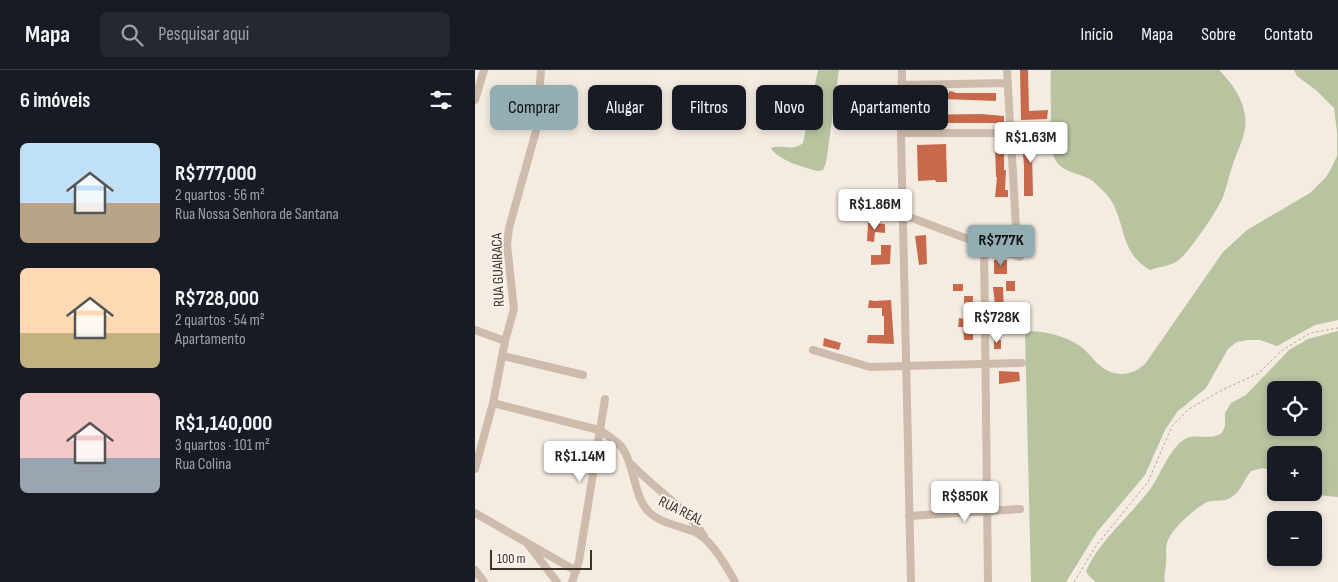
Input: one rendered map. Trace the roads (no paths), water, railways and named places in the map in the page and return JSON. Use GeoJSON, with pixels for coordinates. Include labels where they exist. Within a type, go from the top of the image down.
{"type":"FeatureCollection","features":[{"type":"Feature","properties":{"kind":"street"},"geometry":{"type":"LineString","coordinates":[[475,100],[485,70]]}},
{"type":"Feature","properties":{"kind":"street","name":"RUA GUAIRACA"},"geometry":{"type":"LineString","coordinates":[[475,469],[493,404],[505,341],[514,309],[507,245],[509,228],[536,131],[541,70]]}},
{"type":"Feature","properties":{"kind":"street"},"geometry":{"type":"LineString","coordinates":[[902,70],[903,85],[1007,83]]}},
{"type":"Feature","properties":{"kind":"street"},"geometry":{"type":"LineString","coordinates":[[869,202],[1020,257],[1016,227],[1007,70]]}},
{"type":"Feature","properties":{"kind":"street"},"geometry":{"type":"LineString","coordinates":[[901,130],[911,582]]}},
{"type":"Feature","properties":{"kind":"street"},"geometry":{"type":"LineString","coordinates":[[901,134],[1047,133]]}},
{"type":"Feature","properties":{"kind":"street"},"geometry":{"type":"LineString","coordinates":[[984,245],[988,582]]}},
{"type":"Feature","properties":{"kind":"street"},"geometry":{"type":"LineString","coordinates":[[475,330],[505,341]]}},
{"type":"Feature","properties":{"kind":"street"},"geometry":{"type":"LineString","coordinates":[[813,350],[870,366],[1022,363]]}},
{"type":"Feature","properties":{"kind":"street"},"geometry":{"type":"LineString","coordinates":[[503,356],[583,375]]}},
{"type":"Feature","properties":{"kind":"street"},"geometry":{"type":"LineString","coordinates":[[572,582],[576,571],[605,399]]}},
{"type":"Feature","properties":{"kind":"street","name":"RUA REAL"},"geometry":{"type":"LineString","coordinates":[[493,404],[599,430],[622,447],[631,464],[641,500],[648,512],[697,533],[706,540],[735,582]]}},
{"type":"Feature","properties":{"kind":"street"},"geometry":{"type":"LineString","coordinates":[[631,464],[649,482],[668,495],[695,522],[706,540]]}},
{"type":"Feature","properties":{"kind":"street"},"geometry":{"type":"LineString","coordinates":[[909,516],[1020,508]]}},
{"type":"Feature","properties":{"kind":"street"},"geometry":{"type":"LineString","coordinates":[[475,513],[576,571]]}},
{"type":"Feature","properties":{"kind":"street"},"geometry":{"type":"LineString","coordinates":[[524,540],[557,582]]}},
{"type":"Feature","properties":{"kind":"street"},"geometry":{"type":"LineString","coordinates":[[475,570],[483,582]]}}]}
